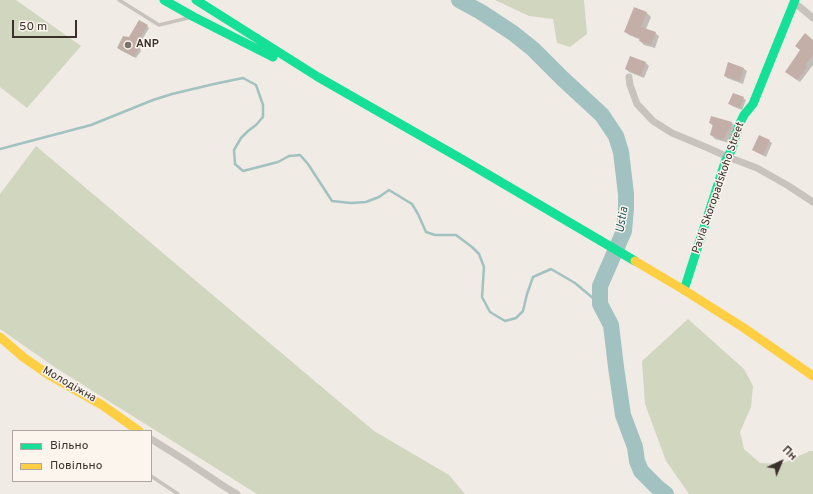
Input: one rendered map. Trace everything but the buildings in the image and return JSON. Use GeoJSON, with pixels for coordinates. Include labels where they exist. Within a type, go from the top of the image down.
{"type":"FeatureCollection","features":[{"type":"Feature","properties":{"kind":"main road"},"geometry":{"type":"LineString","coordinates":[[164,0],[252,47],[318,77]]}},
{"type":"Feature","properties":{"kind":"main road"},"geometry":{"type":"LineString","coordinates":[[179,8],[190,0]]}},
{"type":"Feature","properties":{"kind":"main road"},"geometry":{"type":"LineString","coordinates":[[196,0],[318,77],[465,161],[684,290],[744,328],[813,376]]}},
{"type":"Feature","properties":{"kind":"main road","name":"Pavla Skoropadskoho Street"},"geometry":{"type":"LineString","coordinates":[[684,290],[725,162],[732,149],[739,125],[744,115],[754,104],[795,2]]}},
{"type":"Feature","properties":{"kind":"main road","name":"Молодіжна"},"geometry":{"type":"LineString","coordinates":[[0,337],[23,357],[49,375],[102,404],[138,430]]}},
{"type":"Feature","properties":{"kind":"street"},"geometry":{"type":"LineString","coordinates":[[795,2],[813,18]]}},
{"type":"Feature","properties":{"kind":"street"},"geometry":{"type":"LineString","coordinates":[[629,77],[630,85],[637,104],[653,121],[672,133],[757,168],[813,202]]}},
{"type":"Feature","properties":{"kind":"street"},"geometry":{"type":"LineString","coordinates":[[152,440],[225,488],[237,494]]}},
{"type":"Feature","properties":{"kind":"lane"},"geometry":{"type":"LineString","coordinates":[[119,0],[159,25],[194,17]]}},
{"type":"Feature","properties":{"kind":"lane"},"geometry":{"type":"LineString","coordinates":[[152,477],[178,494]]}},
{"type":"Feature","properties":{"kind":"green space"},"geometry":{"type":"Polygon","coordinates":[[[0,0],[16,0],[81,46],[27,108],[0,87],[0,0]]]}},
{"type":"Feature","properties":{"kind":"green space"},"geometry":{"type":"Polygon","coordinates":[[[495,0],[584,0],[587,34],[570,47],[557,43],[553,19],[529,16],[495,0]]]}},
{"type":"Feature","properties":{"kind":"green space"},"geometry":{"type":"Polygon","coordinates":[[[36,146],[374,431],[449,475],[465,494],[257,494],[56,368],[0,329],[0,194],[36,146]]]}},
{"type":"Feature","properties":{"kind":"green space"},"geometry":{"type":"Polygon","coordinates":[[[688,319],[744,369],[753,386],[751,407],[740,432],[744,449],[760,463],[781,464],[813,451],[813,494],[689,494],[666,461],[645,404],[642,361],[688,319]]]}},
{"type":"Feature","properties":{"kind":"waterway","name":"Ustia"},"geometry":{"type":"LineString","coordinates":[[459,0],[481,12],[513,33],[533,49],[602,115],[616,136],[621,152],[626,194],[624,231],[600,286],[600,304],[611,325],[623,415],[635,447],[637,461],[641,471],[666,494]]}},
{"type":"Feature","properties":{"kind":"waterway"},"geometry":{"type":"LineString","coordinates":[[0,149],[91,125],[172,94],[243,78],[256,85],[263,105],[263,117],[241,138],[234,150],[235,164],[243,171],[278,162],[289,156],[300,155],[308,164],[332,201],[351,203],[366,202],[379,197],[389,190],[412,204],[426,232],[435,235],[456,235],[479,254],[484,267],[482,297],[490,312],[505,321],[516,318],[523,311],[533,277],[551,269],[575,283],[600,304]]}},
{"type":"Feature","properties":{"kind":"traffic: fast"},"geometry":{"type":"LineString","coordinates":[[164,0],[273,57]]}},
{"type":"Feature","properties":{"kind":"traffic: fast"},"geometry":{"type":"LineString","coordinates":[[196,0],[318,77],[635,261]]}},
{"type":"Feature","properties":{"kind":"traffic: fast"},"geometry":{"type":"LineString","coordinates":[[684,290],[725,162],[732,149],[739,125],[744,115],[753,104],[795,0]]}},
{"type":"Feature","properties":{"kind":"traffic: slow"},"geometry":{"type":"LineString","coordinates":[[635,261],[744,328],[813,376]]}},
{"type":"Feature","properties":{"kind":"traffic: slow"},"geometry":{"type":"LineString","coordinates":[[0,337],[23,357],[49,375],[102,405],[138,430]]}},
{"type":"Feature","properties":{"kind":"place","name":"ANP"},"geometry":{"type":"Point","coordinates":[128,45]}}]}
